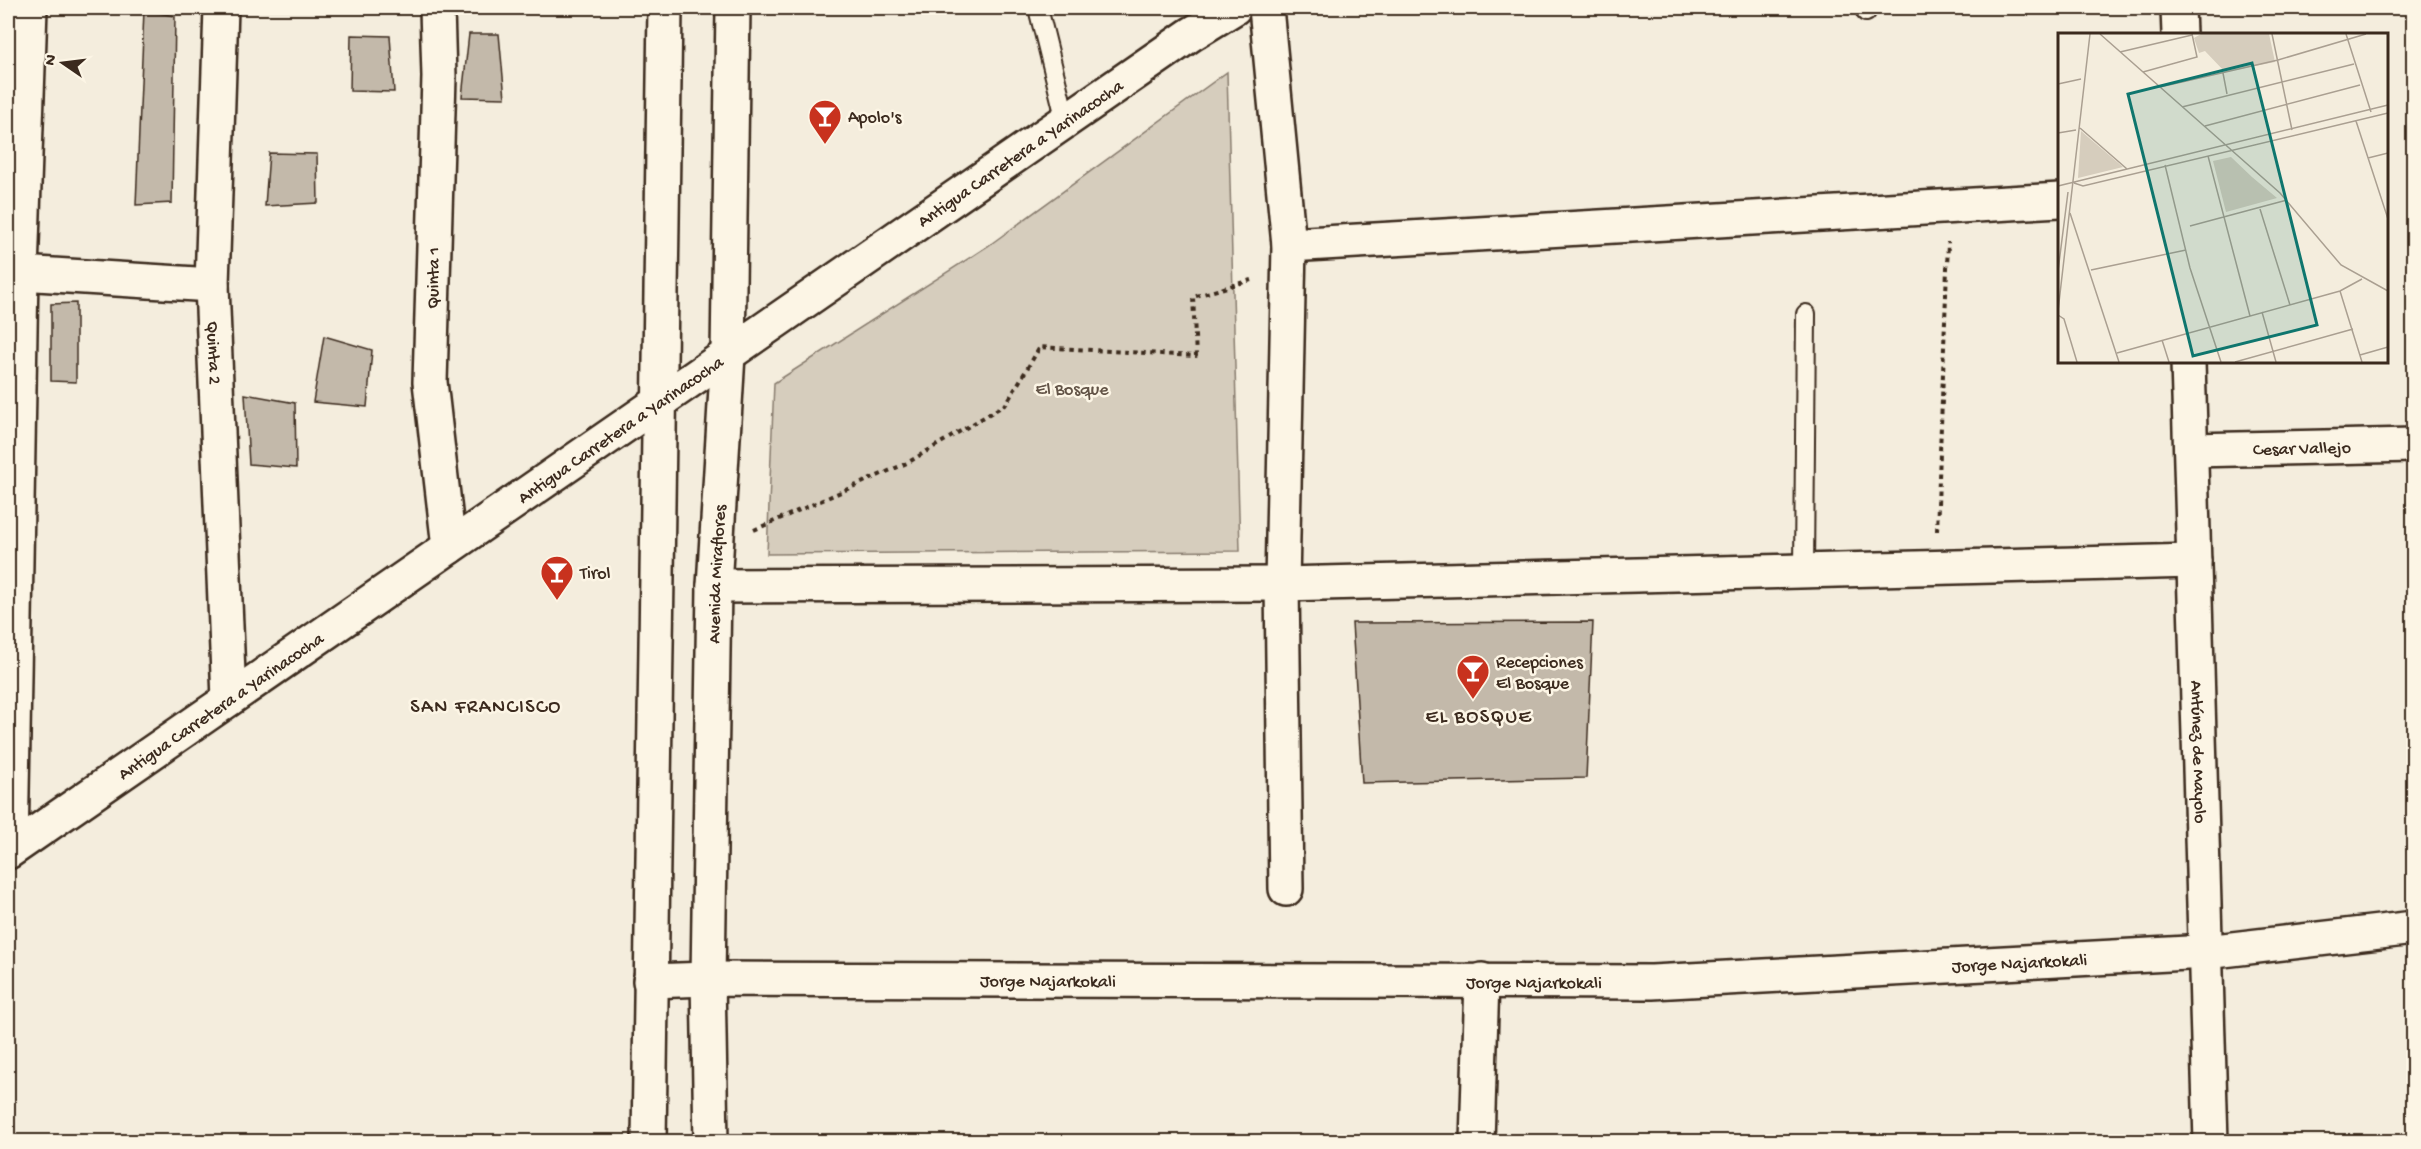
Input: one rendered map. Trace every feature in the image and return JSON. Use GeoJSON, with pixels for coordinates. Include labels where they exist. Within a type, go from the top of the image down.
{"type":"FeatureCollection","features":[{"type":"Feature","properties":{"kind":"street"},"geometry":{"type":"LineString","coordinates":[[9,850],[21,273],[30,8]]}},
{"type":"Feature","properties":{"kind":"street","name":"Quinta 2"},"geometry":{"type":"LineString","coordinates":[[220,8],[212,285],[229,699]]}},
{"type":"Feature","properties":{"kind":"street","name":"Quinta 1"},"geometry":{"type":"LineString","coordinates":[[438,8],[430,382],[449,547]]}},
{"type":"Feature","properties":{"kind":"street"},"geometry":{"type":"LineString","coordinates":[[649,1142],[665,8]]}},
{"type":"Feature","properties":{"kind":"street","name":"Avenida Miraflores"},"geometry":{"type":"LineString","coordinates":[[711,1142],[708,978],[714,548],[728,355],[733,8]]}},
{"type":"Feature","properties":{"kind":"street","name":"Antigua Carretera a Yarinacocha"},"geometry":{"type":"LineString","coordinates":[[9,850],[1190,35],[1234,8]]}},
{"type":"Feature","properties":{"kind":"street"},"geometry":{"type":"LineString","coordinates":[[1266,8],[1289,257],[1282,584],[1286,889]]}},
{"type":"Feature","properties":{"kind":"street"},"geometry":{"type":"LineString","coordinates":[[2178,8],[2179,33]]}},
{"type":"Feature","properties":{"kind":"street"},"geometry":{"type":"LineString","coordinates":[[1289,257],[2058,200]]}},
{"type":"Feature","properties":{"kind":"street"},"geometry":{"type":"LineString","coordinates":[[21,273],[212,285]]}},
{"type":"Feature","properties":{"kind":"street","name":"Antúnez de Mayolo"},"geometry":{"type":"LineString","coordinates":[[2188,363],[2211,1142]]}},
{"type":"Feature","properties":{"kind":"street","name":"Cesar Vallejo"},"geometry":{"type":"LineString","coordinates":[[2191,450],[2414,445]]}},
{"type":"Feature","properties":{"kind":"street"},"geometry":{"type":"LineString","coordinates":[[714,586],[1282,584],[2194,561]]}},
{"type":"Feature","properties":{"kind":"street","name":"Jorge Najarkokali"},"geometry":{"type":"LineString","coordinates":[[650,981],[708,978],[1652,981],[2206,952],[2414,928]]}},
{"type":"Feature","properties":{"kind":"street"},"geometry":{"type":"LineString","coordinates":[[1477,1142],[1482,980]]}},
{"type":"Feature","properties":{"kind":"lane"},"geometry":{"type":"LineString","coordinates":[[1038,8],[1066,121]]}},
{"type":"Feature","properties":{"kind":"lane"},"geometry":{"type":"LineString","coordinates":[[1804,571],[1806,314]]}},
{"type":"Feature","properties":{"kind":"path"},"geometry":{"type":"LineString","coordinates":[[1935,568],[1949,207]]}},
{"type":"Feature","properties":{"kind":"path"},"geometry":{"type":"LineString","coordinates":[[714,548],[907,463],[1006,404],[1040,347],[1196,356],[1193,297],[1289,257]]}},
{"type":"Feature","properties":{"kind":"green space","name":"El Bosque"},"geometry":{"type":"Polygon","coordinates":[[[1227,72],[1240,551],[767,554],[774,383],[988,246],[1227,72]]]}},
{"type":"Feature","properties":{"kind":"building"},"geometry":{"type":"Polygon","coordinates":[[[144,10],[175,16],[172,203],[136,205],[144,10]]]}},
{"type":"Feature","properties":{"kind":"building"},"geometry":{"type":"Polygon","coordinates":[[[469,34],[499,34],[505,98],[462,97],[469,34]]]}},
{"type":"Feature","properties":{"kind":"building"},"geometry":{"type":"Polygon","coordinates":[[[351,35],[390,36],[394,92],[350,91],[351,35]]]}},
{"type":"Feature","properties":{"kind":"building"},"geometry":{"type":"Polygon","coordinates":[[[269,153],[317,154],[318,203],[265,206],[269,153]]]}},
{"type":"Feature","properties":{"kind":"building"},"geometry":{"type":"Polygon","coordinates":[[[76,303],[76,382],[51,381],[51,304],[76,303]]]}},
{"type":"Feature","properties":{"kind":"building"},"geometry":{"type":"Polygon","coordinates":[[[324,336],[372,350],[367,407],[313,402],[324,336]]]}},
{"type":"Feature","properties":{"kind":"building"},"geometry":{"type":"Polygon","coordinates":[[[245,394],[295,403],[296,468],[249,464],[245,394]]]}},
{"type":"Feature","properties":{"kind":"building","name":"Recepciones El Bosque"},"geometry":{"type":"Polygon","coordinates":[[[1593,622],[1586,778],[1362,783],[1352,623],[1593,622]]]}},
{"type":"Feature","properties":{"kind":"place","name":"Apolo's"},"geometry":{"type":"Point","coordinates":[825,145]}},
{"type":"Feature","properties":{"kind":"place","name":"Tirol"},"geometry":{"type":"Point","coordinates":[557,601]}},
{"type":"Feature","properties":{"kind":"place","name":"Recepciones El Bosque"},"geometry":{"type":"Point","coordinates":[1473,700]}},
{"type":"Feature","properties":{"kind":"district","name":"SAN FRANCISCO"},"geometry":{"type":"Point","coordinates":[486,705]}},
{"type":"Feature","properties":{"kind":"district","name":"EL BOSQUE"},"geometry":{"type":"Point","coordinates":[1479,715]}}]}
